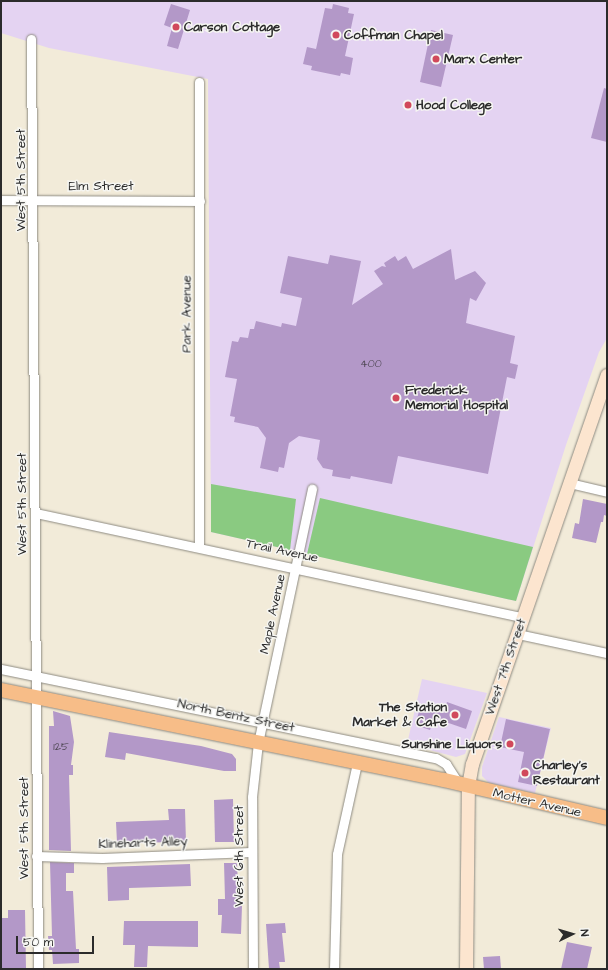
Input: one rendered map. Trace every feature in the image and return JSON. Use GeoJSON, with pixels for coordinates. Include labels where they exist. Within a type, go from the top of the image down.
{"type":"FeatureCollection","features":[{"type":"Feature","properties":{"kind":"main road","name":"West 7th Street"},"geometry":{"type":"LineString","coordinates":[[466,969],[464,785],[518,634],[607,375]]}},
{"type":"Feature","properties":{"kind":"main road","name":"North Bentz Street"},"geometry":{"type":"LineString","coordinates":[[1,690],[464,785]]}},
{"type":"Feature","properties":{"kind":"main road","name":"Motter Avenue"},"geometry":{"type":"LineString","coordinates":[[464,785],[607,818]]}},
{"type":"Feature","properties":{"kind":"street","name":"West 5th Street"},"geometry":{"type":"LineString","coordinates":[[31,39],[34,199],[37,697],[36,856],[38,969]]}},
{"type":"Feature","properties":{"kind":"street","name":"Park Avenue"},"geometry":{"type":"LineString","coordinates":[[199,82],[199,546]]}},
{"type":"Feature","properties":{"kind":"street","name":"Elm Street"},"geometry":{"type":"LineString","coordinates":[[1,200],[200,201]]}},
{"type":"Feature","properties":{"kind":"street"},"geometry":{"type":"LineString","coordinates":[[569,483],[607,492]]}},
{"type":"Feature","properties":{"kind":"street","name":"Maple Avenue"},"geometry":{"type":"LineString","coordinates":[[258,743],[312,489]]}},
{"type":"Feature","properties":{"kind":"street","name":"Trail Avenue"},"geometry":{"type":"LineString","coordinates":[[36,513],[199,546],[523,616]]}},
{"type":"Feature","properties":{"kind":"street"},"geometry":{"type":"LineString","coordinates":[[518,634],[607,653]]}},
{"type":"Feature","properties":{"kind":"street","name":"North Bentz Street"},"geometry":{"type":"LineString","coordinates":[[1,668],[36,674],[441,760],[464,785]]}},
{"type":"Feature","properties":{"kind":"street","name":"West 6th Street"},"geometry":{"type":"LineString","coordinates":[[253,969],[251,852],[252,797],[258,743]]}},
{"type":"Feature","properties":{"kind":"street"},"geometry":{"type":"LineString","coordinates":[[334,969],[337,854],[357,763]]}},
{"type":"Feature","properties":{"kind":"street","name":"Klineharts Alley"},"geometry":{"type":"LineString","coordinates":[[36,856],[102,858],[251,852]]}},
{"type":"Feature","properties":{"kind":"shaded area","name":"Frederick Memorial Hospital"},"geometry":{"type":"Polygon","coordinates":[[[1,1],[607,1],[607,338],[599,352],[566,445],[516,601],[211,532],[208,79],[49,48],[1,33],[1,1]]]}},
{"type":"Feature","properties":{"kind":"shaded area"},"geometry":{"type":"Polygon","coordinates":[[[422,679],[487,693],[465,754],[456,757],[407,744],[422,679]]]}},
{"type":"Feature","properties":{"kind":"shaded area"},"geometry":{"type":"Polygon","coordinates":[[[499,717],[551,728],[535,793],[489,783],[482,776],[482,767],[499,717]]]}},
{"type":"Feature","properties":{"kind":"green space"},"geometry":{"type":"Polygon","coordinates":[[[211,484],[296,499],[290,550],[211,532],[211,484]]]}},
{"type":"Feature","properties":{"kind":"green space"},"geometry":{"type":"Polygon","coordinates":[[[320,498],[533,547],[516,601],[307,554],[320,498]]]}},
{"type":"Feature","properties":{"kind":"building","name":"Carson Cottage"},"geometry":{"type":"Polygon","coordinates":[[[171,4],[190,10],[178,49],[167,46],[172,28],[164,25],[171,4]]]}},
{"type":"Feature","properties":{"kind":"building"},"geometry":{"type":"Polygon","coordinates":[[[333,4],[349,8],[348,13],[354,14],[345,56],[353,58],[350,75],[341,73],[340,76],[311,70],[312,66],[303,64],[307,47],[316,49],[325,8],[332,9],[333,4]]]}},
{"type":"Feature","properties":{"kind":"building","name":"Marx Center"},"geometry":{"type":"Polygon","coordinates":[[[431,30],[453,35],[441,87],[420,82],[431,30]]]}},
{"type":"Feature","properties":{"kind":"building"},"geometry":{"type":"Polygon","coordinates":[[[604,88],[607,89],[607,142],[591,138],[604,88]]]}},
{"type":"Feature","properties":{"kind":"building"},"geometry":{"type":"Polygon","coordinates":[[[451,249],[455,280],[475,271],[486,283],[476,301],[470,298],[466,323],[515,336],[510,363],[518,365],[515,379],[507,377],[488,474],[398,456],[392,484],[351,476],[350,479],[332,476],[333,470],[323,468],[317,459],[320,440],[299,436],[289,443],[284,468],[279,467],[278,472],[260,468],[266,438],[258,427],[234,422],[235,417],[230,416],[237,379],[225,377],[232,341],[238,342],[240,337],[248,338],[250,329],[254,329],[256,321],[281,327],[282,323],[296,326],[302,298],[280,293],[288,256],[328,264],[330,255],[361,261],[352,305],[383,284],[374,271],[382,266],[386,267],[384,263],[395,256],[398,261],[406,256],[413,269],[451,249]]]}},
{"type":"Feature","properties":{"kind":"building"},"geometry":{"type":"Polygon","coordinates":[[[583,499],[607,504],[607,516],[604,515],[603,522],[601,522],[596,543],[572,538],[575,523],[579,524],[583,499]]]}},
{"type":"Feature","properties":{"kind":"building"},"geometry":{"type":"Polygon","coordinates":[[[447,702],[472,711],[466,729],[434,718],[430,730],[415,725],[421,705],[443,713],[447,702]]]}},
{"type":"Feature","properties":{"kind":"building"},"geometry":{"type":"Polygon","coordinates":[[[53,711],[70,716],[74,742],[71,765],[73,765],[73,775],[69,775],[71,851],[49,850],[49,726],[54,726],[53,711]]]}},
{"type":"Feature","properties":{"kind":"building"},"geometry":{"type":"Polygon","coordinates":[[[506,719],[550,729],[537,786],[518,782],[524,752],[500,747],[506,719]]]}},
{"type":"Feature","properties":{"kind":"building"},"geometry":{"type":"Polygon","coordinates":[[[109,732],[201,746],[232,754],[236,759],[236,771],[224,771],[126,753],[125,760],[105,757],[109,732]]]}},
{"type":"Feature","properties":{"kind":"building"},"geometry":{"type":"Polygon","coordinates":[[[233,799],[234,842],[215,842],[214,800],[233,799]]]}},
{"type":"Feature","properties":{"kind":"building"},"geometry":{"type":"Polygon","coordinates":[[[168,809],[185,809],[186,842],[117,843],[116,822],[169,820],[168,809]]]}},
{"type":"Feature","properties":{"kind":"building"},"geometry":{"type":"Polygon","coordinates":[[[50,862],[74,863],[74,873],[66,873],[66,891],[73,891],[76,949],[79,949],[79,963],[53,964],[52,950],[49,950],[48,936],[52,936],[50,862]]]}},
{"type":"Feature","properties":{"kind":"building"},"geometry":{"type":"Polygon","coordinates":[[[224,863],[237,863],[239,906],[242,906],[241,934],[221,933],[222,915],[218,915],[218,899],[225,899],[224,863]]]}},
{"type":"Feature","properties":{"kind":"building"},"geometry":{"type":"Polygon","coordinates":[[[190,864],[191,886],[129,888],[129,900],[108,901],[107,867],[190,864]]]}},
{"type":"Feature","properties":{"kind":"building"},"geometry":{"type":"Polygon","coordinates":[[[8,910],[25,910],[26,969],[1,969],[1,918],[8,918],[8,910]]]}},
{"type":"Feature","properties":{"kind":"building"},"geometry":{"type":"Polygon","coordinates":[[[124,921],[198,921],[198,947],[148,946],[147,967],[134,967],[135,945],[123,945],[124,921]]]}},
{"type":"Feature","properties":{"kind":"building"},"geometry":{"type":"Polygon","coordinates":[[[285,923],[286,933],[282,933],[285,962],[279,962],[280,969],[269,969],[266,924],[285,923]]]}},
{"type":"Feature","properties":{"kind":"building"},"geometry":{"type":"Polygon","coordinates":[[[567,942],[592,947],[587,969],[561,969],[567,942]]]}},
{"type":"Feature","properties":{"kind":"building"},"geometry":{"type":"Polygon","coordinates":[[[500,956],[501,969],[484,969],[483,957],[500,956]]]}},
{"type":"Feature","properties":{"kind":"place","name":"Carson Cottage"},"geometry":{"type":"Point","coordinates":[176,27]}},
{"type":"Feature","properties":{"kind":"place","name":"Coffman Chapel"},"geometry":{"type":"Point","coordinates":[336,35]}},
{"type":"Feature","properties":{"kind":"place","name":"Marx Center"},"geometry":{"type":"Point","coordinates":[436,59]}},
{"type":"Feature","properties":{"kind":"place","name":"Hood College"},"geometry":{"type":"Point","coordinates":[408,105]}},
{"type":"Feature","properties":{"kind":"place","name":"Frederick Memorial Hospital"},"geometry":{"type":"Point","coordinates":[396,398]}},
{"type":"Feature","properties":{"kind":"place","name":"The Station Market & Cafe"},"geometry":{"type":"Point","coordinates":[455,715]}},
{"type":"Feature","properties":{"kind":"place","name":"Sunshine Liquors"},"geometry":{"type":"Point","coordinates":[510,744]}},
{"type":"Feature","properties":{"kind":"place","name":"Charley's Restaurant"},"geometry":{"type":"Point","coordinates":[525,773]}}]}
